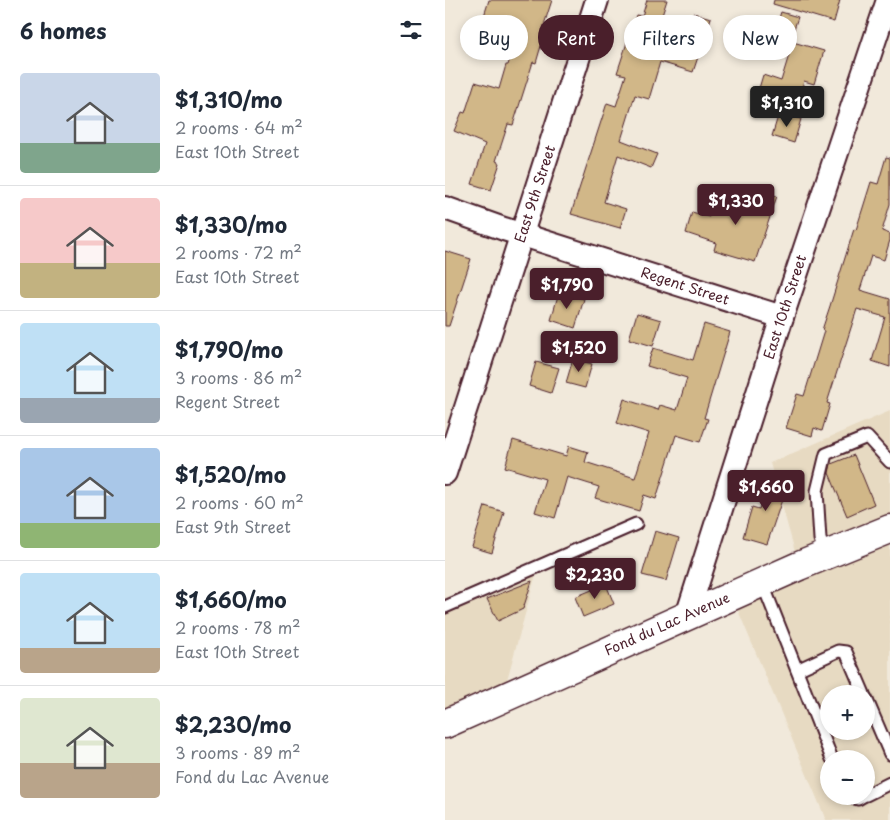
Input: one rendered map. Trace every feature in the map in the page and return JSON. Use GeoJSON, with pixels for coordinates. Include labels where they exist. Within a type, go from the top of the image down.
{"type":"FeatureCollection","features":[{"type":"Feature","properties":{"kind":"main road","name":"Fond du Lac Avenue"},"geometry":{"type":"LineString","coordinates":[[445,724],[761,582],[890,529]]}},
{"type":"Feature","properties":{"kind":"street","name":"East 9th Street"},"geometry":{"type":"LineString","coordinates":[[445,473],[597,0]]}},
{"type":"Feature","properties":{"kind":"street","name":"East 10th Street"},"geometry":{"type":"LineString","coordinates":[[687,616],[781,317],[888,0]]}},
{"type":"Feature","properties":{"kind":"street","name":"Regent Street"},"geometry":{"type":"LineString","coordinates":[[445,208],[781,317]]}},
{"type":"Feature","properties":{"kind":"lane"},"geometry":{"type":"LineString","coordinates":[[825,555],[820,539],[817,491],[826,454],[867,436],[890,462]]}},
{"type":"Feature","properties":{"kind":"lane"},"geometry":{"type":"LineString","coordinates":[[445,607],[636,524]]}},
{"type":"Feature","properties":{"kind":"lane"},"geometry":{"type":"LineString","coordinates":[[761,582],[828,750]]}},
{"type":"Feature","properties":{"kind":"lane"},"geometry":{"type":"LineString","coordinates":[[797,670],[838,651],[846,652],[860,685]]}},
{"type":"Feature","properties":{"kind":"lane"},"geometry":{"type":"LineString","coordinates":[[875,719],[890,754]]}},
{"type":"Feature","properties":{"kind":"lane"},"geometry":{"type":"LineString","coordinates":[[875,790],[890,783]]}},
{"type":"Feature","properties":{"kind":"shaded area"},"geometry":{"type":"Polygon","coordinates":[[[890,411],[890,820],[826,820],[732,596],[799,566],[770,463],[890,411]]]}},
{"type":"Feature","properties":{"kind":"shaded area"},"geometry":{"type":"Polygon","coordinates":[[[538,567],[502,698],[445,724],[445,607],[538,567]]]}},
{"type":"Feature","properties":{"kind":"building"},"geometry":{"type":"Polygon","coordinates":[[[489,0],[552,0],[547,15],[538,15],[538,56],[536,63],[533,62],[513,125],[508,124],[496,161],[500,163],[491,190],[472,184],[485,144],[454,131],[462,112],[465,113],[475,82],[499,89],[506,65],[508,65],[510,60],[528,60],[528,15],[484,15],[489,0]]]}},
{"type":"Feature","properties":{"kind":"building"},"geometry":{"type":"Polygon","coordinates":[[[647,0],[667,0],[662,15],[642,15],[647,0]]]}},
{"type":"Feature","properties":{"kind":"building"},"geometry":{"type":"Polygon","coordinates":[[[774,0],[840,0],[834,22],[773,4],[774,0]]]}},
{"type":"Feature","properties":{"kind":"building"},"geometry":{"type":"Polygon","coordinates":[[[781,12],[791,15],[780,15],[781,12]]]}},
{"type":"Feature","properties":{"kind":"building"},"geometry":{"type":"Polygon","coordinates":[[[797,43],[824,51],[814,84],[804,81],[796,107],[757,95],[763,75],[781,81],[787,60],[797,60],[797,43]]]}},
{"type":"Feature","properties":{"kind":"building"},"geometry":{"type":"Polygon","coordinates":[[[624,52],[624,60],[697,60],[693,72],[660,62],[649,99],[635,95],[621,140],[657,154],[651,168],[618,155],[604,202],[626,209],[620,228],[571,214],[607,103],[616,106],[626,75],[617,73],[624,52]]]}},
{"type":"Feature","properties":{"kind":"building"},"geometry":{"type":"Polygon","coordinates":[[[779,113],[801,119],[794,143],[772,136],[779,113]]]}},
{"type":"Feature","properties":{"kind":"building"},"geometry":{"type":"Polygon","coordinates":[[[886,157],[890,158],[890,204],[882,231],[890,234],[890,240],[884,260],[871,256],[860,290],[890,299],[890,367],[872,361],[885,317],[857,309],[827,403],[830,404],[822,431],[814,428],[812,436],[786,428],[797,394],[804,396],[824,331],[822,330],[854,229],[856,230],[871,182],[878,184],[886,157]]]}},
{"type":"Feature","properties":{"kind":"building"},"geometry":{"type":"Polygon","coordinates":[[[752,189],[777,196],[755,262],[714,250],[716,243],[686,233],[692,212],[709,217],[714,203],[745,212],[752,189]]]}},
{"type":"Feature","properties":{"kind":"building"},"geometry":{"type":"Polygon","coordinates":[[[445,251],[471,259],[449,326],[445,326],[445,251]]]}},
{"type":"Feature","properties":{"kind":"building"},"geometry":{"type":"Polygon","coordinates":[[[559,292],[584,299],[575,328],[551,320],[559,292]]]}},
{"type":"Feature","properties":{"kind":"building"},"geometry":{"type":"Polygon","coordinates":[[[637,313],[661,320],[653,346],[629,339],[637,313]]]}},
{"type":"Feature","properties":{"kind":"building"},"geometry":{"type":"Polygon","coordinates":[[[704,324],[730,332],[704,418],[708,419],[700,442],[676,435],[656,499],[644,495],[639,511],[595,498],[599,487],[567,477],[555,518],[535,512],[545,479],[505,467],[513,440],[566,456],[569,446],[588,452],[585,462],[635,478],[649,433],[617,423],[624,399],[658,410],[660,405],[677,410],[687,378],[647,366],[653,348],[693,360],[704,324]]]}},
{"type":"Feature","properties":{"kind":"building"},"geometry":{"type":"Polygon","coordinates":[[[573,359],[592,364],[585,388],[566,383],[573,359]]]}},
{"type":"Feature","properties":{"kind":"building"},"geometry":{"type":"Polygon","coordinates":[[[536,362],[559,368],[551,393],[529,386],[536,362]]]}},
{"type":"Feature","properties":{"kind":"building"},"geometry":{"type":"Polygon","coordinates":[[[854,455],[874,504],[847,516],[829,473],[831,464],[854,455]]]}},
{"type":"Feature","properties":{"kind":"building"},"geometry":{"type":"Polygon","coordinates":[[[769,476],[788,482],[767,544],[743,537],[752,507],[759,509],[769,476]]]}},
{"type":"Feature","properties":{"kind":"building"},"geometry":{"type":"Polygon","coordinates":[[[485,506],[504,512],[492,553],[472,547],[485,506]]]}},
{"type":"Feature","properties":{"kind":"building"},"geometry":{"type":"Polygon","coordinates":[[[655,531],[679,538],[666,581],[642,575],[655,531]]]}},
{"type":"Feature","properties":{"kind":"building"},"geometry":{"type":"Polygon","coordinates":[[[532,581],[523,609],[498,621],[487,599],[532,581]]]}},
{"type":"Feature","properties":{"kind":"building"},"geometry":{"type":"Polygon","coordinates":[[[606,584],[614,604],[583,617],[575,597],[606,584]]]}}]}
